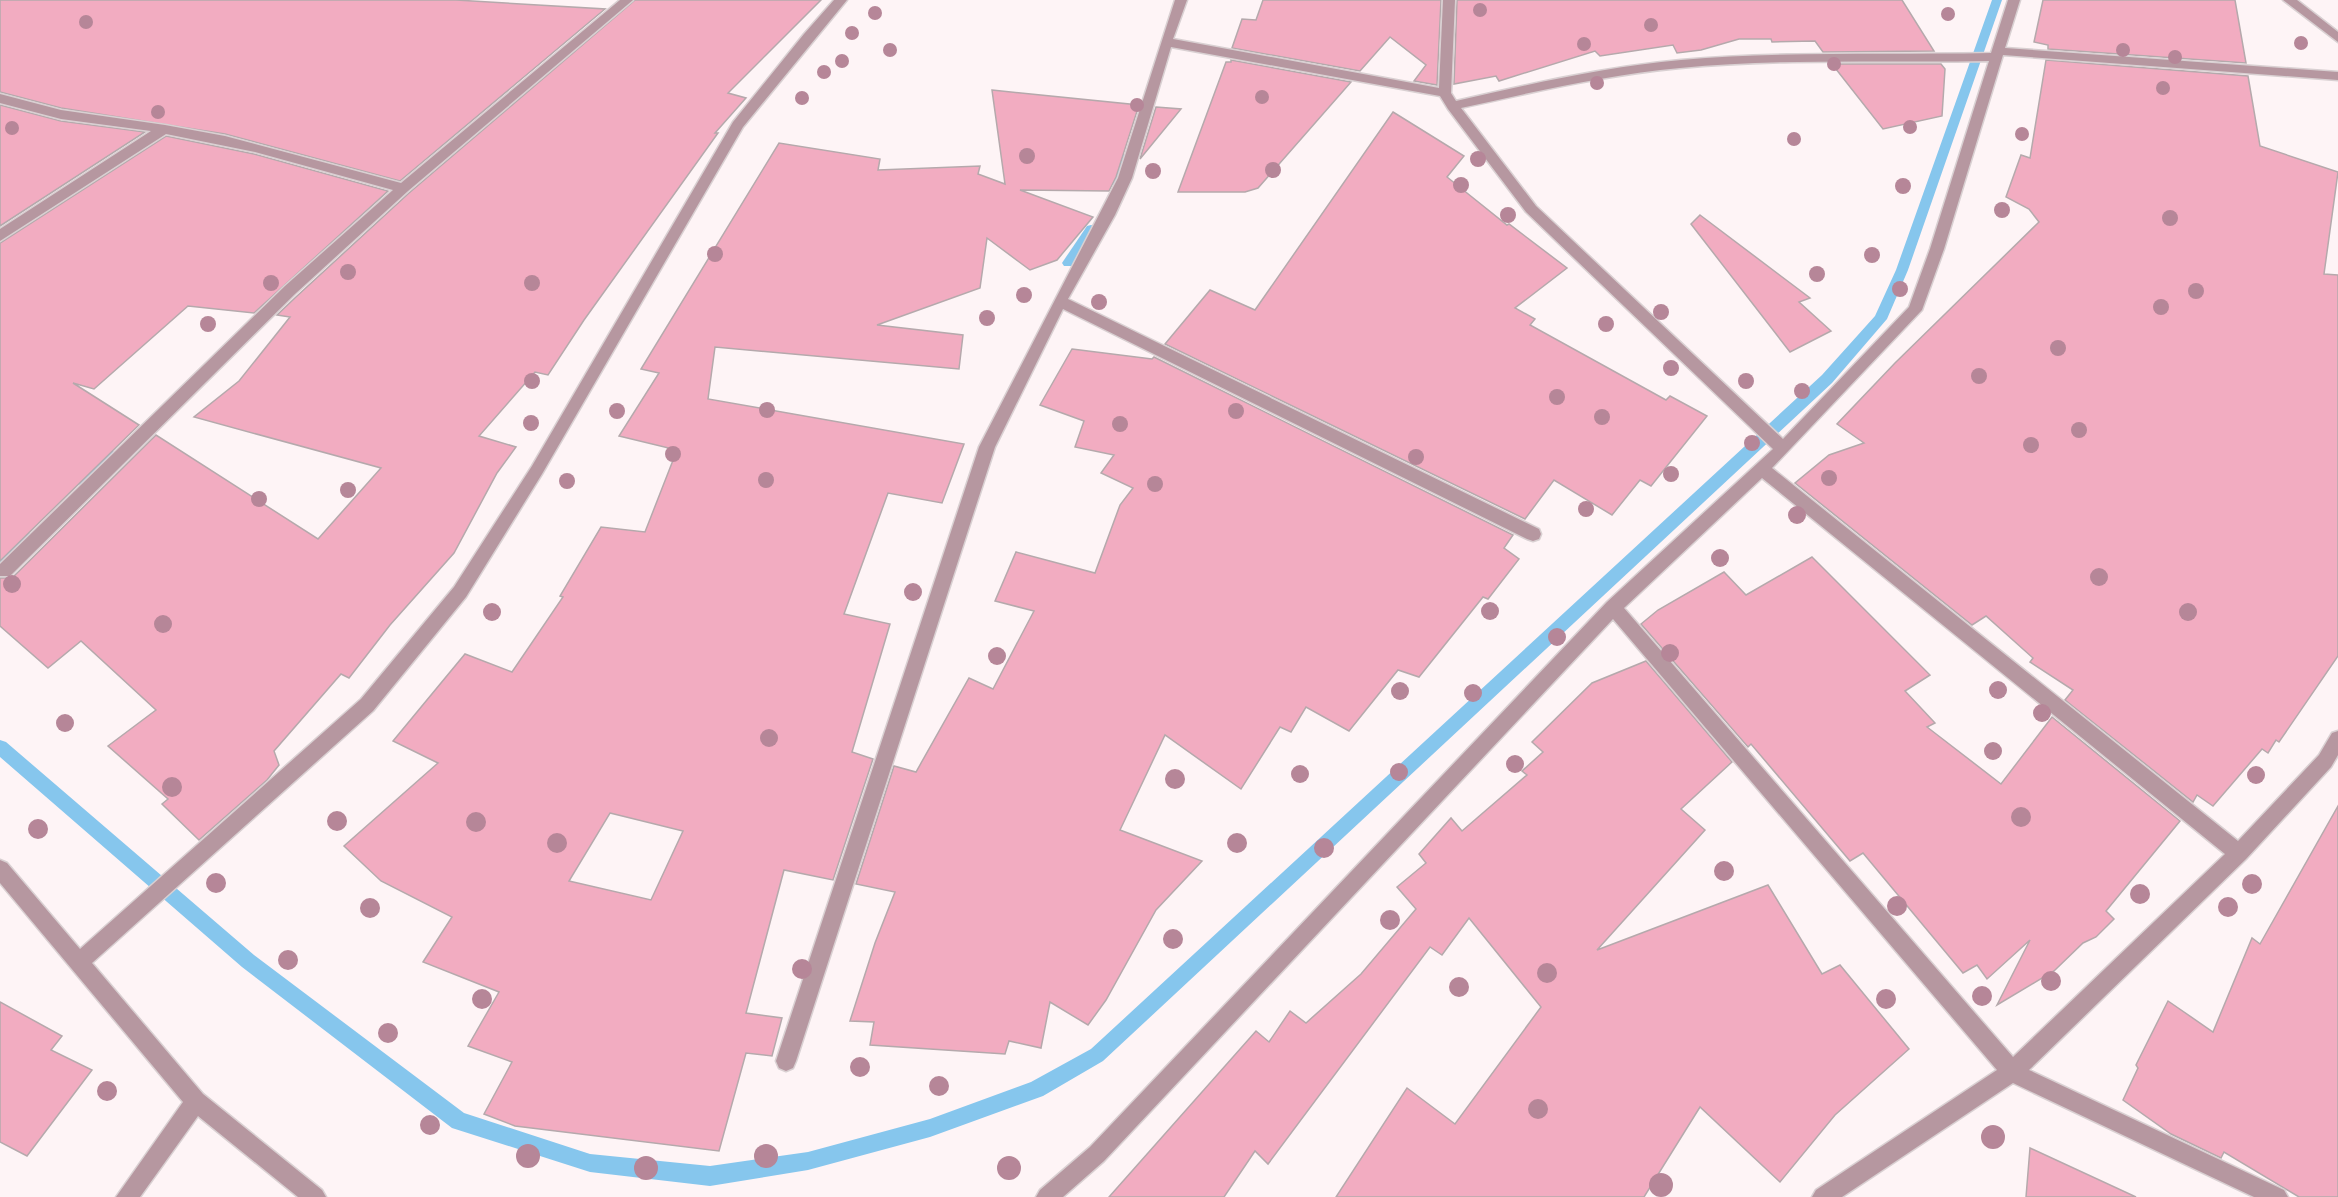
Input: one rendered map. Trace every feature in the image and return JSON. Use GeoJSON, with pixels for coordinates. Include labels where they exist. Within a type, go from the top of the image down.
{"type":"FeatureCollection","features":[{"type":"Feature","properties":{"kind":"street"},"geometry":{"type":"LineString","coordinates":[[4,571],[291,290],[403,188],[627,0]]}},
{"type":"Feature","properties":{"kind":"street"},"geometry":{"type":"LineString","coordinates":[[78,963],[367,705],[460,592],[537,470],[738,125],[808,37],[841,0]]}},
{"type":"Feature","properties":{"kind":"street"},"geometry":{"type":"LineString","coordinates":[[786,1061],[987,447],[1125,178],[1181,0]]}},
{"type":"Feature","properties":{"kind":"street"},"geometry":{"type":"LineString","coordinates":[[1449,0],[1444,93],[1452,106],[1531,209],[1783,449]]}},
{"type":"Feature","properties":{"kind":"street"},"geometry":{"type":"LineString","coordinates":[[1047,1197],[1098,1154],[1613,607],[1783,449],[1915,310],[1937,249],[2014,0]]}},
{"type":"Feature","properties":{"kind":"street"},"geometry":{"type":"LineString","coordinates":[[2289,0],[2338,38]]}},
{"type":"Feature","properties":{"kind":"street"},"geometry":{"type":"LineString","coordinates":[[1166,42],[1444,93]]}},
{"type":"Feature","properties":{"kind":"street"},"geometry":{"type":"LineString","coordinates":[[1452,106],[1593,75],[1680,64],[1761,59],[1925,59],[1997,54],[2338,76]]}},
{"type":"Feature","properties":{"kind":"street"},"geometry":{"type":"LineString","coordinates":[[0,98],[16,104],[85,119],[164,129],[267,150],[403,188]]}},
{"type":"Feature","properties":{"kind":"street"},"geometry":{"type":"LineString","coordinates":[[0,236],[164,129]]}},
{"type":"Feature","properties":{"kind":"street"},"geometry":{"type":"LineString","coordinates":[[1060,301],[1533,534]]}},
{"type":"Feature","properties":{"kind":"street"},"geometry":{"type":"LineString","coordinates":[[1762,469],[2239,853]]}},
{"type":"Feature","properties":{"kind":"street"},"geometry":{"type":"LineString","coordinates":[[1613,607],[2012,1072],[2277,1197]]}},
{"type":"Feature","properties":{"kind":"street"},"geometry":{"type":"LineString","coordinates":[[1823,1197],[2012,1072],[2332,765],[2338,739]]}},
{"type":"Feature","properties":{"kind":"street"},"geometry":{"type":"LineString","coordinates":[[0,869],[196,1101],[315,1197]]}},
{"type":"Feature","properties":{"kind":"street"},"geometry":{"type":"LineString","coordinates":[[127,1197],[196,1101]]}},
{"type":"Feature","properties":{"kind":"building"},"geometry":{"type":"Polygon","coordinates":[[[0,0],[456,0],[605,9],[400,181],[225,134],[61,108],[0,92],[0,0]]]}},
{"type":"Feature","properties":{"kind":"building"},"geometry":{"type":"Polygon","coordinates":[[[635,0],[821,0],[728,93],[746,98],[715,133],[718,133],[584,320],[548,375],[535,372],[479,436],[516,447],[497,473],[454,553],[390,625],[349,678],[341,674],[274,751],[279,765],[267,780],[199,840],[162,804],[168,799],[108,746],[156,710],[81,641],[48,668],[0,626],[0,578],[12,578],[156,435],[318,539],[381,468],[194,417],[239,381],[290,317],[277,315],[297,296],[409,193],[635,0]]]}},
{"type":"Feature","properties":{"kind":"building"},"geometry":{"type":"Polygon","coordinates":[[[1263,0],[1441,0],[1437,85],[1414,81],[1426,65],[1390,37],[1360,71],[1232,48],[1242,19],[1256,20],[1263,0]]]}},
{"type":"Feature","properties":{"kind":"building"},"geometry":{"type":"Polygon","coordinates":[[[1457,0],[1902,0],[1934,51],[1823,52],[1815,41],[1772,42],[1771,39],[1739,39],[1701,50],[1677,53],[1673,45],[1600,56],[1595,51],[1499,81],[1496,76],[1454,84],[1457,0]]]}},
{"type":"Feature","properties":{"kind":"building"},"geometry":{"type":"Polygon","coordinates":[[[2043,0],[2235,0],[2246,63],[2048,49],[2048,45],[2034,42],[2043,0]]]}},
{"type":"Feature","properties":{"kind":"building"},"geometry":{"type":"Polygon","coordinates":[[[1231,60],[1351,82],[1258,188],[1245,192],[1178,192],[1226,62],[1231,62],[1231,60]]]}},
{"type":"Feature","properties":{"kind":"building"},"geometry":{"type":"Polygon","coordinates":[[[2046,60],[2248,76],[2260,146],[2338,172],[2324,274],[2338,275],[2338,656],[2279,742],[2276,740],[2268,753],[2262,749],[2213,806],[2197,795],[2193,802],[2065,700],[2073,690],[2030,662],[2033,658],[1986,616],[1972,625],[1795,483],[1829,455],[1864,443],[1837,424],[1895,363],[2039,222],[2029,209],[2006,197],[2021,155],[2030,158],[2046,60]]]}},
{"type":"Feature","properties":{"kind":"building"},"geometry":{"type":"Polygon","coordinates":[[[1832,64],[1941,64],[1945,69],[1942,116],[1883,129],[1832,64]]]}},
{"type":"Feature","properties":{"kind":"building"},"geometry":{"type":"Polygon","coordinates":[[[992,90],[1139,105],[1116,177],[1109,191],[1020,190],[1093,217],[1057,260],[1030,270],[987,238],[980,288],[877,325],[963,335],[959,369],[715,347],[708,399],[964,444],[942,503],[888,493],[844,614],[890,624],[852,752],[873,759],[833,880],[784,870],[746,1013],[782,1018],[772,1056],[746,1053],[719,1151],[515,1126],[484,1114],[512,1062],[468,1046],[499,992],[423,962],[452,917],[381,881],[344,846],[438,763],[393,741],[465,654],[512,672],[563,597],[560,596],[601,527],[645,532],[677,450],[619,436],[659,373],[641,369],[779,143],[880,159],[878,170],[980,166],[978,174],[1005,184],[992,90]],[[610,813],[569,881],[651,900],[683,831],[610,813]]]}},
{"type":"Feature","properties":{"kind":"building"},"geometry":{"type":"Polygon","coordinates":[[[0,105],[61,121],[145,132],[0,226],[0,105]]]}},
{"type":"Feature","properties":{"kind":"building"},"geometry":{"type":"Polygon","coordinates":[[[1156,107],[1181,109],[1140,159],[1156,107]]]}},
{"type":"Feature","properties":{"kind":"building"},"geometry":{"type":"Polygon","coordinates":[[[1393,112],[1464,156],[1447,177],[1507,225],[1509,224],[1567,268],[1515,308],[1535,319],[1530,325],[1666,400],[1670,396],[1707,416],[1651,486],[1640,480],[1612,515],[1554,480],[1525,519],[1165,344],[1210,290],[1255,310],[1393,112]]]}},
{"type":"Feature","properties":{"kind":"building"},"geometry":{"type":"Polygon","coordinates":[[[166,136],[254,154],[388,191],[254,313],[188,306],[94,389],[73,383],[139,425],[0,561],[0,243],[166,136]]]}},
{"type":"Feature","properties":{"kind":"building"},"geometry":{"type":"Polygon","coordinates":[[[1700,215],[1810,298],[1799,302],[1831,331],[1790,352],[1691,224],[1700,215]]]}},
{"type":"Feature","properties":{"kind":"building"},"geometry":{"type":"Polygon","coordinates":[[[1072,349],[1152,359],[1154,357],[1513,535],[1504,548],[1519,559],[1488,599],[1483,597],[1419,677],[1398,670],[1349,731],[1306,707],[1291,732],[1280,727],[1241,789],[1165,735],[1120,830],[1202,861],[1156,910],[1106,1000],[1088,1025],[1050,1002],[1041,1048],[1009,1041],[1005,1054],[870,1045],[874,1022],[850,1021],[875,943],[895,892],[856,884],[894,766],[916,772],[969,678],[993,689],[1034,611],[995,601],[1016,552],[1095,573],[1120,505],[1133,488],[1101,473],[1114,455],[1075,447],[1084,421],[1040,405],[1072,349]]]}},
{"type":"Feature","properties":{"kind":"building"},"geometry":{"type":"Polygon","coordinates":[[[1812,557],[1930,675],[1905,691],[1935,723],[1927,727],[2001,784],[2052,717],[2180,821],[2106,911],[2114,919],[2096,937],[2083,943],[2054,971],[1997,1005],[2030,940],[1987,979],[1977,965],[1963,973],[1863,853],[1850,861],[1751,744],[1748,747],[1641,624],[1658,610],[1724,572],[1746,595],[1812,557]]]}},
{"type":"Feature","properties":{"kind":"building"},"geometry":{"type":"Polygon","coordinates":[[[1646,661],[1732,762],[1681,809],[1705,830],[1597,950],[1768,885],[1822,974],[1840,965],[1909,1049],[1835,1115],[1780,1182],[1700,1107],[1644,1197],[1336,1197],[1407,1088],[1455,1124],[1541,1007],[1469,918],[1442,955],[1430,947],[1268,1164],[1255,1151],[1224,1197],[1109,1197],[1256,1031],[1269,1042],[1290,1011],[1306,1023],[1361,974],[1416,909],[1397,887],[1426,863],[1419,854],[1451,818],[1462,831],[1527,775],[1522,771],[1543,752],[1532,742],[1592,683],[1646,661]]]}},
{"type":"Feature","properties":{"kind":"building"},"geometry":{"type":"Polygon","coordinates":[[[2338,806],[2338,1197],[2299,1197],[2224,1152],[2221,1158],[2171,1134],[2123,1100],[2138,1068],[2136,1065],[2168,1001],[2213,1032],[2252,938],[2260,944],[2338,806]]]}},
{"type":"Feature","properties":{"kind":"building"},"geometry":{"type":"Polygon","coordinates":[[[0,1002],[62,1036],[51,1050],[92,1070],[27,1156],[0,1142],[0,1002]]]}},
{"type":"Feature","properties":{"kind":"building"},"geometry":{"type":"Polygon","coordinates":[[[2030,1148],[2136,1197],[2026,1197],[2030,1148]]]}},
{"type":"Feature","properties":{"kind":"waterway"},"geometry":{"type":"LineString","coordinates":[[0,747],[248,961],[459,1121],[590,1163],[710,1176],[808,1161],[930,1128],[1036,1089],[1097,1055],[1827,379],[1880,319],[1902,270],[1997,0]]}},
{"type":"Feature","properties":{"kind":"waterway"},"geometry":{"type":"LineString","coordinates":[[1116,182],[1124,158]]}},
{"type":"Feature","properties":{"kind":"waterway"},"geometry":{"type":"LineString","coordinates":[[1068,263],[1091,229]]}},
{"type":"Feature","properties":{"kind":"waterway"},"geometry":{"type":"LineString","coordinates":[[85,482],[110,456]]}},
{"type":"Feature","properties":{"kind":"waterway"},"geometry":{"type":"LineString","coordinates":[[0,563],[27,538]]}}]}
